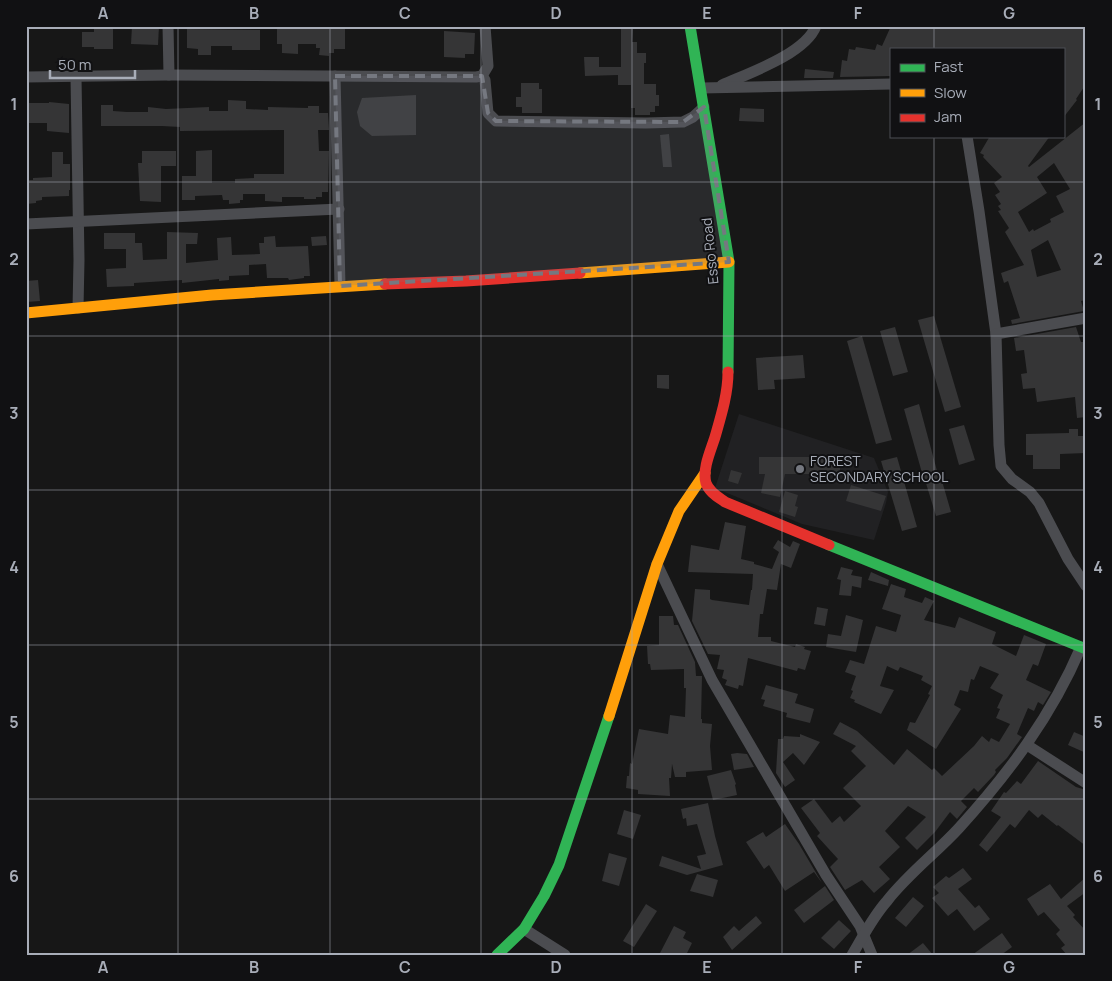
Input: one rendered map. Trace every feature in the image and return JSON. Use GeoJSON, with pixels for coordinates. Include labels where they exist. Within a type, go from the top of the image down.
{"type":"FeatureCollection","features":[{"type":"Feature","properties":{"kind":"street"},"geometry":{"type":"LineString","coordinates":[[168,26],[169,75]]}},
{"type":"Feature","properties":{"kind":"street"},"geometry":{"type":"LineString","coordinates":[[482,76],[488,66],[485,26]]}},
{"type":"Feature","properties":{"kind":"street","name":"Esso Road"},"geometry":{"type":"LineString","coordinates":[[497,955],[524,929],[544,896],[559,865],[657,564],[679,510],[705,473],[721,416],[728,382],[729,262],[690,26]]}},
{"type":"Feature","properties":{"kind":"street"},"geometry":{"type":"LineString","coordinates":[[718,87],[788,55],[805,43],[816,26]]}},
{"type":"Feature","properties":{"kind":"street"},"geometry":{"type":"LineString","coordinates":[[26,77],[169,75],[468,78],[482,76]]}},
{"type":"Feature","properties":{"kind":"street"},"geometry":{"type":"LineString","coordinates":[[335,76],[340,286]]}},
{"type":"Feature","properties":{"kind":"street"},"geometry":{"type":"LineString","coordinates":[[482,76],[485,80],[488,113],[496,121],[646,124],[683,122],[693,117],[704,107]]}},
{"type":"Feature","properties":{"kind":"street"},"geometry":{"type":"LineString","coordinates":[[76,77],[78,308]]}},
{"type":"Feature","properties":{"kind":"street"},"geometry":{"type":"LineString","coordinates":[[701,88],[890,84]]}},
{"type":"Feature","properties":{"kind":"street"},"geometry":{"type":"LineString","coordinates":[[967,138],[996,334],[1001,466],[1012,479],[1030,492],[1039,503],[1068,558],[1086,586]]}},
{"type":"Feature","properties":{"kind":"street"},"geometry":{"type":"LineString","coordinates":[[26,224],[339,209]]}},
{"type":"Feature","properties":{"kind":"street"},"geometry":{"type":"LineString","coordinates":[[26,312],[212,295],[340,286],[466,281],[729,262]]}},
{"type":"Feature","properties":{"kind":"street"},"geometry":{"type":"LineString","coordinates":[[996,334],[1086,318]]}},
{"type":"Feature","properties":{"kind":"street"},"geometry":{"type":"LineString","coordinates":[[705,473],[706,484],[712,493],[725,502],[1083,648],[1046,717],[1027,745],[958,830],[888,899],[870,921],[852,955]]}},
{"type":"Feature","properties":{"kind":"street"},"geometry":{"type":"LineString","coordinates":[[657,564],[712,680],[826,876],[860,926],[872,955]]}},
{"type":"Feature","properties":{"kind":"street"},"geometry":{"type":"LineString","coordinates":[[1027,745],[1086,783]]}},
{"type":"Feature","properties":{"kind":"street"},"geometry":{"type":"LineString","coordinates":[[524,929],[565,955]]}},
{"type":"Feature","properties":{"kind":"highlighted area"},"geometry":{"type":"Polygon","coordinates":[[[335,76],[482,76],[488,113],[496,121],[683,122],[704,107],[729,262],[340,286],[335,76]]]}},
{"type":"Feature","properties":{"kind":"shaded area","name":"FOREST SECONDARY SCHOOL"},"geometry":{"type":"Polygon","coordinates":[[[739,414],[874,458],[888,492],[874,540],[802,524],[715,488],[739,414]]]}},
{"type":"Feature","properties":{"kind":"building"},"geometry":{"type":"Polygon","coordinates":[[[94,26],[113,26],[113,49],[82,47],[82,32],[94,32],[94,26]]]}},
{"type":"Feature","properties":{"kind":"building"},"geometry":{"type":"Polygon","coordinates":[[[132,26],[159,26],[158,45],[131,44],[132,26]]]}},
{"type":"Feature","properties":{"kind":"building"},"geometry":{"type":"Polygon","coordinates":[[[277,26],[345,29],[345,49],[334,49],[334,53],[329,53],[329,56],[319,55],[320,48],[316,48],[316,44],[298,44],[298,54],[282,53],[282,44],[277,44],[277,26]]]}},
{"type":"Feature","properties":{"kind":"building"},"geometry":{"type":"Polygon","coordinates":[[[621,26],[633,26],[632,42],[637,42],[637,53],[646,53],[644,84],[656,84],[656,95],[659,95],[659,106],[655,106],[655,112],[650,112],[650,115],[635,115],[635,108],[631,108],[631,85],[618,85],[618,75],[585,76],[584,57],[599,57],[599,67],[621,67],[621,26]]]}},
{"type":"Feature","properties":{"kind":"building"},"geometry":{"type":"Polygon","coordinates":[[[891,26],[1086,26],[1086,84],[1064,117],[1064,48],[890,48],[890,76],[840,77],[842,60],[847,61],[849,49],[855,50],[856,47],[875,50],[877,44],[882,46],[891,26]]]}},
{"type":"Feature","properties":{"kind":"building"},"geometry":{"type":"Polygon","coordinates":[[[187,29],[260,30],[260,50],[232,50],[232,46],[211,46],[211,55],[198,55],[198,49],[187,48],[187,29]]]}},
{"type":"Feature","properties":{"kind":"building"},"geometry":{"type":"Polygon","coordinates":[[[444,31],[475,33],[474,54],[465,54],[465,58],[444,57],[444,31]]]}},
{"type":"Feature","properties":{"kind":"building"},"geometry":{"type":"Polygon","coordinates":[[[805,69],[834,72],[833,78],[804,78],[805,69]]]}},
{"type":"Feature","properties":{"kind":"building"},"geometry":{"type":"Polygon","coordinates":[[[521,83],[539,83],[539,89],[542,89],[542,113],[522,113],[522,107],[516,107],[516,97],[521,97],[521,83]]]}},
{"type":"Feature","properties":{"kind":"building"},"geometry":{"type":"Polygon","coordinates":[[[416,95],[416,135],[372,136],[360,126],[357,112],[362,98],[416,95]]]}},
{"type":"Feature","properties":{"kind":"building"},"geometry":{"type":"Polygon","coordinates":[[[228,100],[246,101],[246,109],[268,110],[268,107],[308,108],[308,106],[319,106],[319,113],[328,113],[329,130],[318,130],[319,151],[329,151],[328,192],[322,192],[322,197],[316,197],[316,199],[282,197],[282,202],[265,201],[265,194],[243,194],[243,200],[240,200],[240,203],[229,204],[229,200],[223,200],[222,195],[195,196],[195,200],[182,200],[182,176],[196,176],[196,151],[212,150],[212,183],[235,183],[235,179],[254,178],[254,174],[284,174],[284,130],[180,131],[180,127],[101,126],[101,105],[113,105],[113,111],[127,112],[148,112],[148,107],[166,109],[209,107],[209,111],[228,111],[228,100]]]}},
{"type":"Feature","properties":{"kind":"building"},"geometry":{"type":"Polygon","coordinates":[[[49,102],[69,104],[69,133],[47,131],[47,123],[26,123],[26,103],[49,102]]]}},
{"type":"Feature","properties":{"kind":"building"},"geometry":{"type":"Polygon","coordinates":[[[740,108],[764,109],[764,122],[739,121],[740,108]]]}},
{"type":"Feature","properties":{"kind":"building"},"geometry":{"type":"Polygon","coordinates":[[[1086,122],[1086,300],[1081,301],[1084,311],[1012,324],[1011,320],[1020,318],[1008,281],[1004,283],[1001,273],[1024,265],[1005,232],[1009,228],[998,211],[1001,210],[998,206],[1001,204],[995,195],[1000,192],[994,183],[1002,177],[983,157],[984,155],[980,153],[989,138],[1049,138],[1028,166],[1086,122]],[[1054,163],[1037,177],[1047,193],[1018,212],[1029,232],[1051,222],[1050,219],[1064,212],[1056,196],[1070,189],[1054,163]],[[1048,240],[1031,250],[1037,277],[1061,270],[1048,240]]]}},
{"type":"Feature","properties":{"kind":"building"},"geometry":{"type":"Polygon","coordinates":[[[669,134],[672,167],[663,167],[660,135],[669,134]]]}},
{"type":"Feature","properties":{"kind":"building"},"geometry":{"type":"Polygon","coordinates":[[[142,151],[176,151],[176,166],[161,166],[161,202],[140,201],[138,163],[142,163],[142,151]]]}},
{"type":"Feature","properties":{"kind":"building"},"geometry":{"type":"Polygon","coordinates":[[[52,152],[63,152],[63,164],[70,164],[69,196],[42,197],[42,200],[36,201],[36,203],[26,204],[26,180],[52,177],[52,152]]]}},
{"type":"Feature","properties":{"kind":"building"},"geometry":{"type":"Polygon","coordinates":[[[167,232],[198,233],[197,244],[186,244],[186,263],[218,260],[217,238],[231,237],[232,255],[260,254],[259,243],[264,243],[264,237],[275,236],[276,247],[308,246],[310,276],[289,280],[288,278],[267,278],[266,264],[249,265],[249,275],[229,276],[229,280],[219,281],[219,279],[182,283],[182,280],[134,283],[134,286],[107,287],[106,269],[126,268],[126,249],[104,249],[104,233],[135,233],[135,243],[142,243],[143,260],[167,259],[167,232]]]}},
{"type":"Feature","properties":{"kind":"building"},"geometry":{"type":"Polygon","coordinates":[[[326,236],[327,245],[312,246],[311,237],[326,236]]]}},
{"type":"Feature","properties":{"kind":"building"},"geometry":{"type":"Polygon","coordinates":[[[38,280],[40,301],[26,302],[26,281],[38,280]]]}},
{"type":"Feature","properties":{"kind":"building"},"geometry":{"type":"Polygon","coordinates":[[[934,316],[961,407],[945,412],[918,320],[934,316]]]}},
{"type":"Feature","properties":{"kind":"building"},"geometry":{"type":"Polygon","coordinates":[[[895,327],[908,372],[893,376],[880,331],[895,327]]]}},
{"type":"Feature","properties":{"kind":"building"},"geometry":{"type":"Polygon","coordinates":[[[1076,327],[1081,342],[1086,342],[1086,417],[1077,418],[1075,397],[1037,402],[1035,388],[1023,389],[1021,374],[1027,373],[1024,350],[1016,351],[1014,338],[1076,327]]]}},
{"type":"Feature","properties":{"kind":"building"},"geometry":{"type":"Polygon","coordinates":[[[862,336],[892,440],[876,444],[847,341],[862,336]]]}},
{"type":"Feature","properties":{"kind":"building"},"geometry":{"type":"Polygon","coordinates":[[[803,355],[805,378],[774,380],[775,389],[758,390],[756,358],[803,355]]]}},
{"type":"Feature","properties":{"kind":"building"},"geometry":{"type":"Polygon","coordinates":[[[657,375],[669,375],[669,389],[657,388],[657,375]]]}},
{"type":"Feature","properties":{"kind":"building"},"geometry":{"type":"Polygon","coordinates":[[[919,404],[940,482],[942,481],[951,512],[936,516],[904,409],[919,404]]]}},
{"type":"Feature","properties":{"kind":"building"},"geometry":{"type":"Polygon","coordinates":[[[964,425],[975,460],[959,465],[949,429],[964,425]]]}},
{"type":"Feature","properties":{"kind":"building"},"geometry":{"type":"Polygon","coordinates":[[[1069,429],[1078,429],[1078,436],[1085,436],[1086,453],[1060,454],[1060,469],[1033,469],[1033,455],[1026,455],[1026,434],[1069,433],[1069,429]]]}},
{"type":"Feature","properties":{"kind":"building"},"geometry":{"type":"Polygon","coordinates":[[[759,457],[840,457],[840,474],[785,474],[780,497],[761,493],[765,474],[759,474],[759,457]]]}},
{"type":"Feature","properties":{"kind":"building"},"geometry":{"type":"Polygon","coordinates":[[[897,457],[917,527],[902,531],[881,461],[897,457]]]}},
{"type":"Feature","properties":{"kind":"building"},"geometry":{"type":"Polygon","coordinates":[[[731,470],[742,473],[738,484],[728,481],[731,470]]]}},
{"type":"Feature","properties":{"kind":"building"},"geometry":{"type":"Polygon","coordinates":[[[851,485],[886,496],[881,511],[846,501],[851,485]]]}},
{"type":"Feature","properties":{"kind":"building"},"geometry":{"type":"Polygon","coordinates":[[[785,491],[798,495],[795,506],[798,507],[795,517],[779,512],[785,491]]]}},
{"type":"Feature","properties":{"kind":"building"},"geometry":{"type":"Polygon","coordinates":[[[725,522],[746,526],[741,559],[754,562],[754,564],[772,569],[779,552],[773,548],[778,540],[790,547],[793,541],[800,544],[791,568],[781,564],[777,590],[767,589],[763,614],[760,614],[758,637],[771,637],[771,641],[795,647],[796,644],[811,651],[805,670],[798,668],[797,671],[748,658],[743,686],[739,685],[738,689],[725,685],[727,680],[722,678],[724,670],[717,669],[720,655],[708,654],[692,621],[695,589],[710,590],[710,599],[712,600],[749,605],[752,590],[753,574],[688,572],[691,545],[719,550],[725,522]]]}},
{"type":"Feature","properties":{"kind":"building"},"geometry":{"type":"Polygon","coordinates":[[[841,567],[853,570],[851,575],[862,577],[861,588],[852,586],[851,596],[839,595],[841,580],[837,579],[841,567]]]}},
{"type":"Feature","properties":{"kind":"building"},"geometry":{"type":"Polygon","coordinates":[[[871,572],[889,580],[888,586],[868,580],[871,572]]]}},
{"type":"Feature","properties":{"kind":"building"},"geometry":{"type":"Polygon","coordinates":[[[891,584],[906,589],[904,597],[922,603],[925,597],[934,601],[924,620],[955,628],[959,617],[996,632],[992,644],[1016,656],[1024,635],[1046,644],[1038,666],[1033,664],[1026,680],[1051,692],[1043,705],[1038,702],[1034,711],[1028,708],[1017,734],[1022,737],[1007,758],[995,770],[994,775],[978,792],[974,788],[961,801],[967,807],[957,819],[950,812],[935,832],[917,850],[905,838],[926,817],[908,806],[885,831],[900,847],[879,867],[890,879],[874,893],[862,880],[845,890],[830,867],[838,859],[817,836],[820,833],[801,808],[814,799],[832,823],[840,816],[844,822],[861,806],[843,788],[866,766],[851,751],[856,746],[833,734],[840,722],[857,731],[894,765],[907,749],[942,776],[982,736],[989,742],[991,738],[999,742],[1010,724],[996,718],[1000,709],[997,708],[1003,695],[990,688],[999,674],[980,666],[974,680],[971,679],[968,692],[960,690],[954,705],[961,709],[936,749],[907,730],[910,722],[915,723],[930,695],[928,694],[932,686],[921,680],[923,676],[900,667],[898,671],[887,666],[880,686],[894,690],[881,714],[854,702],[855,700],[850,698],[856,676],[845,672],[850,660],[864,664],[876,626],[896,632],[901,615],[882,609],[891,584]]]}},
{"type":"Feature","properties":{"kind":"building"},"geometry":{"type":"Polygon","coordinates":[[[817,607],[828,609],[825,626],[814,624],[817,607]]]}},
{"type":"Feature","properties":{"kind":"building"},"geometry":{"type":"Polygon","coordinates":[[[846,615],[863,620],[856,652],[826,647],[828,634],[841,636],[846,615]]]}},
{"type":"Feature","properties":{"kind":"building"},"geometry":{"type":"Polygon","coordinates":[[[659,616],[673,616],[674,625],[678,625],[695,662],[696,676],[702,676],[702,723],[712,724],[710,746],[712,770],[686,772],[686,777],[675,777],[672,764],[671,778],[669,778],[670,796],[638,794],[638,790],[626,788],[627,776],[629,776],[630,763],[632,764],[639,729],[668,734],[670,715],[685,717],[686,688],[684,688],[684,669],[651,670],[650,664],[648,664],[647,646],[659,645],[659,616]]]}},
{"type":"Feature","properties":{"kind":"building"},"geometry":{"type":"Polygon","coordinates":[[[766,685],[798,694],[795,703],[814,709],[810,723],[786,717],[787,713],[763,706],[765,700],[761,699],[766,685]]]}},
{"type":"Feature","properties":{"kind":"building"},"geometry":{"type":"Polygon","coordinates":[[[1074,732],[1086,737],[1086,753],[1068,745],[1074,732]]]}},
{"type":"Feature","properties":{"kind":"building"},"geometry":{"type":"Polygon","coordinates":[[[800,734],[820,742],[804,765],[793,753],[783,762],[795,780],[785,787],[776,773],[778,739],[783,739],[784,736],[800,737],[800,734]]]}},
{"type":"Feature","properties":{"kind":"building"},"geometry":{"type":"Polygon","coordinates":[[[731,754],[747,754],[754,767],[734,770],[731,754]]]}},
{"type":"Feature","properties":{"kind":"building"},"geometry":{"type":"Polygon","coordinates":[[[1038,761],[1076,787],[1086,790],[1086,846],[1042,814],[1038,818],[1029,810],[1015,828],[1010,824],[987,852],[979,845],[1001,817],[991,811],[1004,792],[1006,793],[1017,781],[1021,784],[1038,761]]]}},
{"type":"Feature","properties":{"kind":"building"},"geometry":{"type":"Polygon","coordinates":[[[731,770],[736,784],[737,795],[713,800],[707,776],[731,770]]]}},
{"type":"Feature","properties":{"kind":"building"},"geometry":{"type":"Polygon","coordinates":[[[708,803],[723,865],[687,875],[659,866],[662,856],[701,869],[697,856],[706,854],[697,824],[687,826],[686,818],[683,819],[681,809],[708,803]]]}},
{"type":"Feature","properties":{"kind":"building"},"geometry":{"type":"Polygon","coordinates":[[[624,810],[641,815],[633,839],[617,834],[624,810]]]}},
{"type":"Feature","properties":{"kind":"building"},"geometry":{"type":"Polygon","coordinates":[[[785,824],[822,883],[814,872],[785,891],[769,865],[764,869],[746,842],[763,832],[766,837],[785,824]]]}},
{"type":"Feature","properties":{"kind":"building"},"geometry":{"type":"Polygon","coordinates":[[[609,853],[627,858],[619,886],[602,881],[609,853]]]}},
{"type":"Feature","properties":{"kind":"building"},"geometry":{"type":"Polygon","coordinates":[[[963,868],[972,879],[958,889],[975,908],[979,905],[990,919],[974,931],[957,909],[948,916],[932,898],[939,893],[933,887],[946,876],[949,878],[963,868]]]}},
{"type":"Feature","properties":{"kind":"building"},"geometry":{"type":"Polygon","coordinates":[[[697,874],[718,880],[713,897],[690,891],[697,874]]]}},
{"type":"Feature","properties":{"kind":"building"},"geometry":{"type":"Polygon","coordinates":[[[1086,877],[1086,892],[1067,906],[1075,915],[1073,917],[1086,931],[1086,955],[1067,955],[1061,948],[1065,945],[1056,934],[1060,930],[1044,912],[1038,916],[1027,899],[1050,884],[1061,899],[1086,877]]]}},
{"type":"Feature","properties":{"kind":"building"},"geometry":{"type":"Polygon","coordinates":[[[825,886],[834,900],[804,923],[794,910],[825,886]]]}},
{"type":"Feature","properties":{"kind":"building"},"geometry":{"type":"Polygon","coordinates":[[[913,897],[924,906],[906,927],[895,918],[913,897]]]}},
{"type":"Feature","properties":{"kind":"building"},"geometry":{"type":"Polygon","coordinates":[[[646,904],[657,911],[634,947],[623,941],[646,904]]]}},
{"type":"Feature","properties":{"kind":"building"},"geometry":{"type":"Polygon","coordinates":[[[756,916],[762,923],[732,950],[723,937],[734,926],[739,931],[756,916]]]}},
{"type":"Feature","properties":{"kind":"building"},"geometry":{"type":"Polygon","coordinates":[[[839,920],[851,931],[834,949],[821,938],[839,920]]]}},
{"type":"Feature","properties":{"kind":"building"},"geometry":{"type":"Polygon","coordinates":[[[674,926],[686,932],[683,938],[692,943],[686,955],[659,955],[674,926]]]}},
{"type":"Feature","properties":{"kind":"building"},"geometry":{"type":"Polygon","coordinates":[[[1002,933],[1012,947],[1001,955],[972,955],[1002,933]]]}},
{"type":"Feature","properties":{"kind":"building"},"geometry":{"type":"Polygon","coordinates":[[[923,943],[933,955],[907,955],[923,943]]]}},
{"type":"Feature","properties":{"kind":"traffic: fast"},"geometry":{"type":"LineString","coordinates":[[690,26],[729,262],[728,372]]}},
{"type":"Feature","properties":{"kind":"traffic: fast"},"geometry":{"type":"LineString","coordinates":[[829,545],[1086,649]]}},
{"type":"Feature","properties":{"kind":"traffic: fast"},"geometry":{"type":"LineString","coordinates":[[497,955],[524,929],[544,896],[559,865],[609,716]]}},
{"type":"Feature","properties":{"kind":"traffic: slow"},"geometry":{"type":"LineString","coordinates":[[580,273],[729,262]]}},
{"type":"Feature","properties":{"kind":"traffic: slow"},"geometry":{"type":"LineString","coordinates":[[26,313],[212,295],[385,284]]}},
{"type":"Feature","properties":{"kind":"traffic: slow"},"geometry":{"type":"LineString","coordinates":[[609,716],[657,564],[679,511],[705,473]]}},
{"type":"Feature","properties":{"kind":"traffic: jam"},"geometry":{"type":"LineString","coordinates":[[385,284],[466,281],[580,273]]}},
{"type":"Feature","properties":{"kind":"traffic: jam"},"geometry":{"type":"LineString","coordinates":[[728,372],[724,405],[706,466],[705,478],[707,486],[725,502],[829,545]]}},
{"type":"Feature","properties":{"kind":"place","name":"FOREST SECONDARY SCHOOL"},"geometry":{"type":"Point","coordinates":[800,469]}}]}
